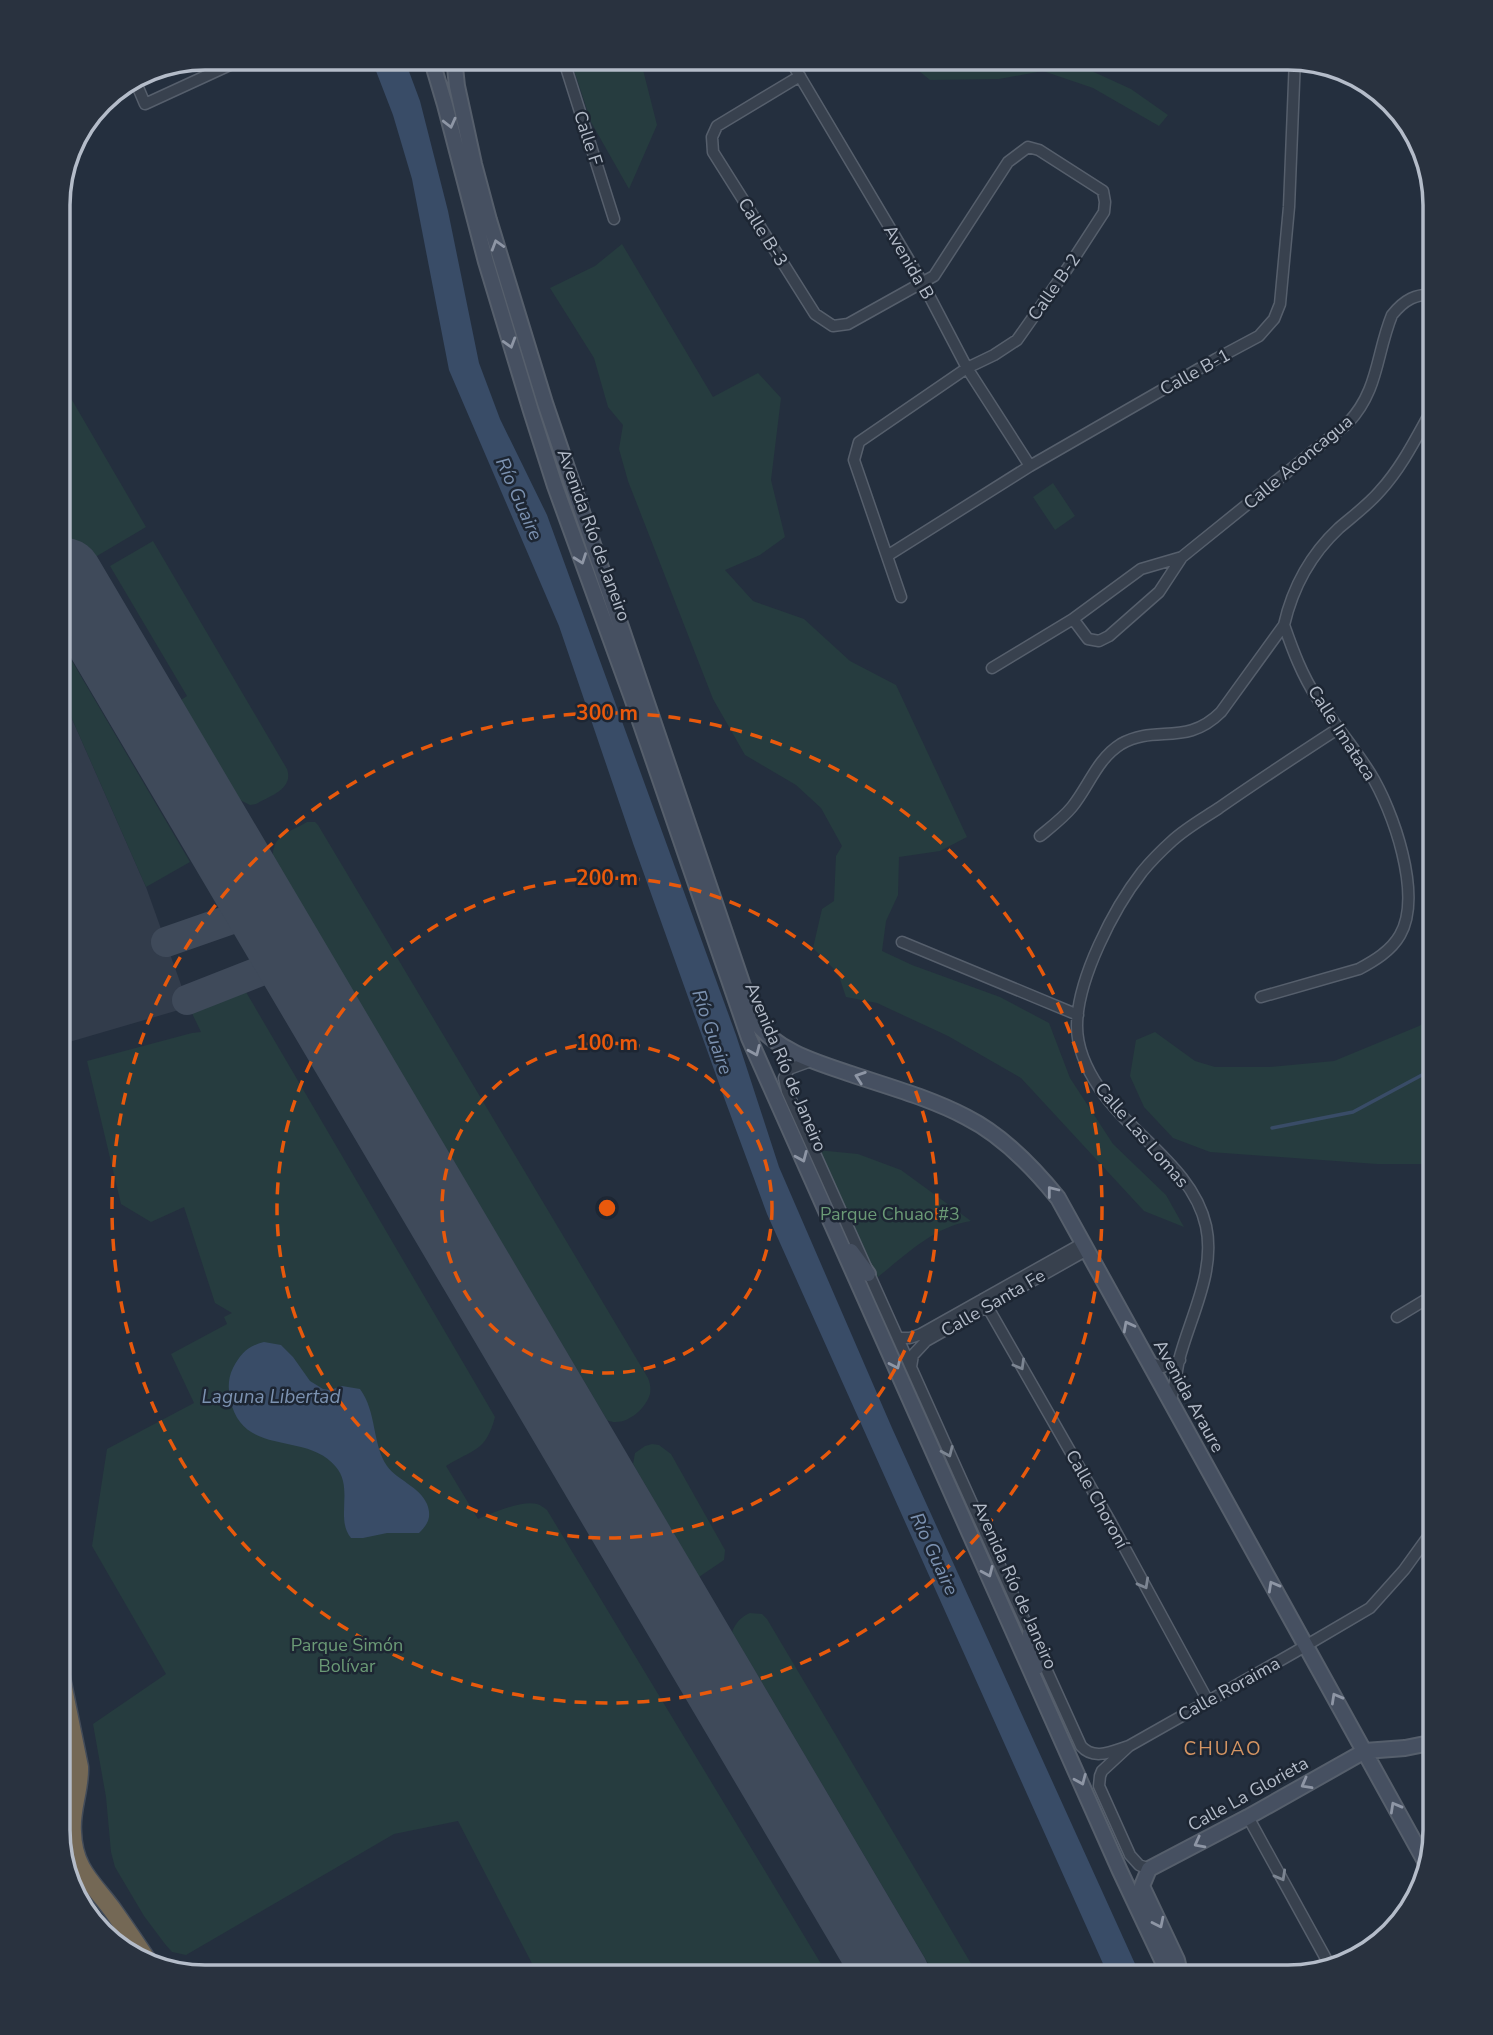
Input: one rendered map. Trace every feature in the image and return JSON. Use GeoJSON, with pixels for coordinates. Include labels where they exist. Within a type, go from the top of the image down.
{"type":"FeatureCollection","features":[{"type":"Feature","properties":{"kind":"highway"},"geometry":{"type":"LineString","coordinates":[[70,1722],[79,1767],[71,1829],[76,1858],[87,1880],[112,1909],[138,1947]]}},
{"type":"Feature","properties":{"kind":"street"},"geometry":{"type":"LineString","coordinates":[[138,88],[145,104],[219,70]]}},
{"type":"Feature","properties":{"kind":"street","name":"Avenida Río de Janeiro"},"geometry":{"type":"LineString","coordinates":[[435,70],[486,262],[555,486],[632,698],[749,1038],[1164,1965]]}},
{"type":"Feature","properties":{"kind":"street","name":"Avenida Río de Janeiro"},"geometry":{"type":"LineString","coordinates":[[455,70],[474,164],[489,220],[545,403],[752,1014],[762,1031],[770,1038],[812,1061]]}},
{"type":"Feature","properties":{"kind":"street","name":"Calle F"},"geometry":{"type":"LineString","coordinates":[[567,70],[614,219]]}},
{"type":"Feature","properties":{"kind":"street","name":"Avenida B"},"geometry":{"type":"LineString","coordinates":[[796,70],[922,282],[967,368],[1030,466]]}},
{"type":"Feature","properties":{"kind":"street","name":"Calle B-1"},"geometry":{"type":"LineString","coordinates":[[887,556],[1030,466],[1259,337],[1274,319],[1280,304],[1289,207],[1295,70]]}},
{"type":"Feature","properties":{"kind":"street","name":"Calle B-3"},"geometry":{"type":"LineString","coordinates":[[800,76],[717,126],[712,137],[713,152],[815,314],[833,326],[848,324],[922,282]]}},
{"type":"Feature","properties":{"kind":"street","name":"Calle B-2"},"geometry":{"type":"LineString","coordinates":[[901,597],[854,460],[859,442],[967,368],[1017,340],[1104,212],[1103,191],[1039,150],[1028,147],[1008,162],[934,276],[922,282]]}},
{"type":"Feature","properties":{"kind":"street","name":"Calle Aconcagua"},"geometry":{"type":"LineString","coordinates":[[1073,620],[1088,639],[1104,639],[1159,592],[1182,557],[1348,423],[1370,393],[1392,315],[1412,297],[1423,294]]}},
{"type":"Feature","properties":{"kind":"street"},"geometry":{"type":"LineString","coordinates":[[1040,836],[1072,806],[1101,761],[1123,743],[1141,737],[1185,733],[1198,729],[1210,723],[1227,705],[1284,625],[1288,608],[1305,568],[1318,549],[1379,492],[1423,425]]}},
{"type":"Feature","properties":{"kind":"street","name":"Calle Aconcagua"},"geometry":{"type":"LineString","coordinates":[[992,668],[1073,620],[1141,569],[1182,557]]}},
{"type":"Feature","properties":{"kind":"street","name":"Calle Imataca"},"geometry":{"type":"LineString","coordinates":[[1261,997],[1359,969],[1373,961],[1399,936],[1408,915],[1409,896],[1401,848],[1389,812],[1371,774],[1317,697],[1299,665],[1284,625]]}},
{"type":"Feature","properties":{"kind":"street","name":"Calle Las Lomas"},"geometry":{"type":"LineString","coordinates":[[1170,1401],[1203,1284],[1206,1227],[1195,1197],[1182,1179],[1112,1105],[1090,1074],[1079,1042],[1080,995],[1118,909],[1143,870],[1174,839],[1339,728]]}},
{"type":"Feature","properties":{"kind":"street"},"geometry":{"type":"LineString","coordinates":[[902,942],[1078,1015]]}},
{"type":"Feature","properties":{"kind":"street","name":"Avenida Río de Janeiro"},"geometry":{"type":"LineString","coordinates":[[812,1061],[794,1065],[789,1069],[784,1084],[1081,1746],[1094,1755],[1129,1746]]}},
{"type":"Feature","properties":{"kind":"street","name":"Avenida Araure"},"geometry":{"type":"LineString","coordinates":[[812,1061],[964,1116],[986,1129],[1022,1159],[1058,1198],[1421,1853]]}},
{"type":"Feature","properties":{"kind":"street"},"geometry":{"type":"LineString","coordinates":[[829,1218],[868,1274]]}},
{"type":"Feature","properties":{"kind":"street","name":"Calle Santa Fe"},"geometry":{"type":"LineString","coordinates":[[898,1338],[921,1334],[1085,1246]]}},
{"type":"Feature","properties":{"kind":"street"},"geometry":{"type":"LineString","coordinates":[[1397,1317],[1423,1301]]}},
{"type":"Feature","properties":{"kind":"street","name":"Calle Santa Fe"},"geometry":{"type":"LineString","coordinates":[[911,1367],[913,1355],[926,1341],[985,1302]]}},
{"type":"Feature","properties":{"kind":"street","name":"Calle Choroní"},"geometry":{"type":"LineString","coordinates":[[985,1302],[1208,1701]]}},
{"type":"Feature","properties":{"kind":"street"},"geometry":{"type":"LineString","coordinates":[[1148,1363],[1163,1367],[1180,1360]]}},
{"type":"Feature","properties":{"kind":"street","name":"Calle Roraima"},"geometry":{"type":"LineString","coordinates":[[1149,1869],[1139,1865],[1130,1855],[1099,1786],[1102,1770],[1129,1746],[1362,1614],[1377,1602],[1423,1544]]}},
{"type":"Feature","properties":{"kind":"street"},"geometry":{"type":"LineString","coordinates":[[1030,1634],[1041,1690]]}},
{"type":"Feature","properties":{"kind":"street"},"geometry":{"type":"LineString","coordinates":[[1365,1751],[1423,1744]]}},
{"type":"Feature","properties":{"kind":"street","name":"Calle La Glorieta"},"geometry":{"type":"LineString","coordinates":[[1149,1869],[1365,1751]]}},
{"type":"Feature","properties":{"kind":"street"},"geometry":{"type":"LineString","coordinates":[[1248,1817],[1326,1959]]}},
{"type":"Feature","properties":{"kind":"street"},"geometry":{"type":"LineString","coordinates":[[1149,1869],[1142,1886],[1178,1965]]}},
{"type":"Feature","properties":{"kind":"shaded area"},"geometry":{"type":"Polygon","coordinates":[[[70,714],[146,887],[189,1007],[70,1042],[70,714]]]}},
{"type":"Feature","properties":{"kind":"green space"},"geometry":{"type":"Polygon","coordinates":[[[574,70],[643,70],[657,125],[629,189],[591,122],[574,70]]]}},
{"type":"Feature","properties":{"kind":"green space"},"geometry":{"type":"Polygon","coordinates":[[[918,70],[1089,70],[1131,89],[1168,115],[1159,126],[1093,88],[1043,71],[999,79],[930,80],[918,70]]]}},
{"type":"Feature","properties":{"kind":"green space"},"geometry":{"type":"Polygon","coordinates":[[[622,244],[713,397],[758,373],[781,398],[771,480],[785,537],[760,555],[725,570],[753,601],[804,619],[850,661],[896,685],[967,837],[940,851],[899,857],[898,895],[886,921],[882,951],[912,965],[1000,997],[1049,1023],[1070,1078],[1113,1144],[1166,1195],[1184,1227],[1144,1211],[1021,1078],[948,1036],[877,1003],[846,997],[838,973],[813,948],[822,909],[834,901],[836,856],[842,846],[821,808],[796,785],[745,755],[713,699],[628,481],[619,449],[623,425],[608,407],[594,358],[550,288],[595,266],[622,244]]]}},
{"type":"Feature","properties":{"kind":"green space"},"geometry":{"type":"Polygon","coordinates":[[[70,397],[146,527],[70,572],[70,397]]]}},
{"type":"Feature","properties":{"kind":"green space"},"geometry":{"type":"Polygon","coordinates":[[[1053,483],[1075,516],[1055,530],[1033,497],[1053,483]]]}},
{"type":"Feature","properties":{"kind":"green space"},"geometry":{"type":"Polygon","coordinates":[[[153,541],[287,769],[287,782],[284,787],[256,804],[250,805],[240,800],[181,700],[187,696],[110,566],[153,541]]]}},
{"type":"Feature","properties":{"kind":"green space"},"geometry":{"type":"Polygon","coordinates":[[[70,658],[190,862],[146,887],[70,714],[70,658]]]}},
{"type":"Feature","properties":{"kind":"green space"},"geometry":{"type":"Polygon","coordinates":[[[307,822],[315,822],[318,825],[648,1378],[650,1394],[647,1400],[638,1412],[626,1420],[607,1420],[273,857],[273,850],[279,839],[307,822]]]}},
{"type":"Feature","properties":{"kind":"green space","name":"Parque Simón Bolívar"},"geometry":{"type":"Polygon","coordinates":[[[246,992],[495,1417],[483,1443],[446,1466],[478,1519],[530,1503],[547,1510],[822,1965],[533,1965],[458,1821],[394,1834],[186,1955],[172,1952],[144,1916],[115,1867],[111,1852],[106,1797],[93,1724],[166,1674],[92,1546],[107,1449],[194,1403],[171,1354],[227,1324],[224,1317],[232,1313],[215,1303],[184,1207],[151,1222],[121,1204],[87,1061],[201,1032],[189,1007],[246,992]]]}},
{"type":"Feature","properties":{"kind":"green space"},"geometry":{"type":"Polygon","coordinates":[[[1423,1023],[1423,1164],[1377,1164],[1210,1152],[1173,1138],[1144,1107],[1130,1076],[1136,1040],[1155,1032],[1195,1061],[1215,1067],[1269,1067],[1334,1061],[1423,1023]]]}},
{"type":"Feature","properties":{"kind":"green space","name":"Parque Chuao #3"},"geometry":{"type":"Polygon","coordinates":[[[817,1150],[858,1154],[901,1170],[971,1221],[957,1224],[931,1236],[874,1280],[817,1150]]]}},
{"type":"Feature","properties":{"kind":"green space"},"geometry":{"type":"Polygon","coordinates":[[[652,1444],[659,1445],[671,1454],[725,1550],[724,1560],[699,1577],[633,1464],[635,1453],[652,1444]]]}},
{"type":"Feature","properties":{"kind":"green space"},"geometry":{"type":"Polygon","coordinates":[[[750,1613],[762,1614],[767,1619],[972,1965],[929,1965],[732,1632],[744,1616],[750,1613]]]}},
{"type":"Feature","properties":{"kind":"green space"},"geometry":{"type":"Polygon","coordinates":[[[70,1757],[78,1874],[71,1847],[70,1757]]]}},
{"type":"Feature","properties":{"kind":"water","name":"Río Guaire"},"geometry":{"type":"Polygon","coordinates":[[[376,70],[408,70],[420,101],[448,211],[479,363],[500,419],[547,515],[736,1035],[779,1167],[892,1428],[1136,1965],[1104,1965],[767,1214],[634,846],[559,626],[449,370],[412,179],[393,115],[376,70]]]}},
{"type":"Feature","properties":{"kind":"water","name":"Laguna Libertad"},"geometry":{"type":"Polygon","coordinates":[[[264,1342],[281,1345],[310,1381],[323,1389],[342,1386],[360,1389],[369,1408],[379,1448],[387,1466],[419,1493],[427,1504],[428,1520],[419,1533],[387,1533],[351,1538],[344,1522],[344,1484],[336,1467],[309,1449],[261,1437],[248,1430],[237,1418],[229,1395],[231,1372],[246,1351],[264,1342]]]}},
{"type":"Feature","properties":{"kind":"waterway"},"geometry":{"type":"LineString","coordinates":[[1272,1128],[1353,1112],[1423,1074]]}},
{"type":"Feature","properties":{"kind":"taxiway"},"geometry":{"type":"LineString","coordinates":[[70,611],[82,604]]}},
{"type":"Feature","properties":{"kind":"taxiway"},"geometry":{"type":"LineString","coordinates":[[166,942],[261,909]]}},
{"type":"Feature","properties":{"kind":"taxiway"},"geometry":{"type":"LineString","coordinates":[[187,1000],[291,959]]}},
{"type":"Feature","properties":{"kind":"taxiway"},"geometry":{"type":"LineString","coordinates":[[872,1965],[878,1953]]}},
{"type":"Feature","properties":{"kind":"runway"},"geometry":{"type":"LineString","coordinates":[[70,583],[886,1965]]}},
{"type":"Feature","properties":{"kind":"district","name":"CHUAO"},"geometry":{"type":"Point","coordinates":[1223,1749]}}]}
